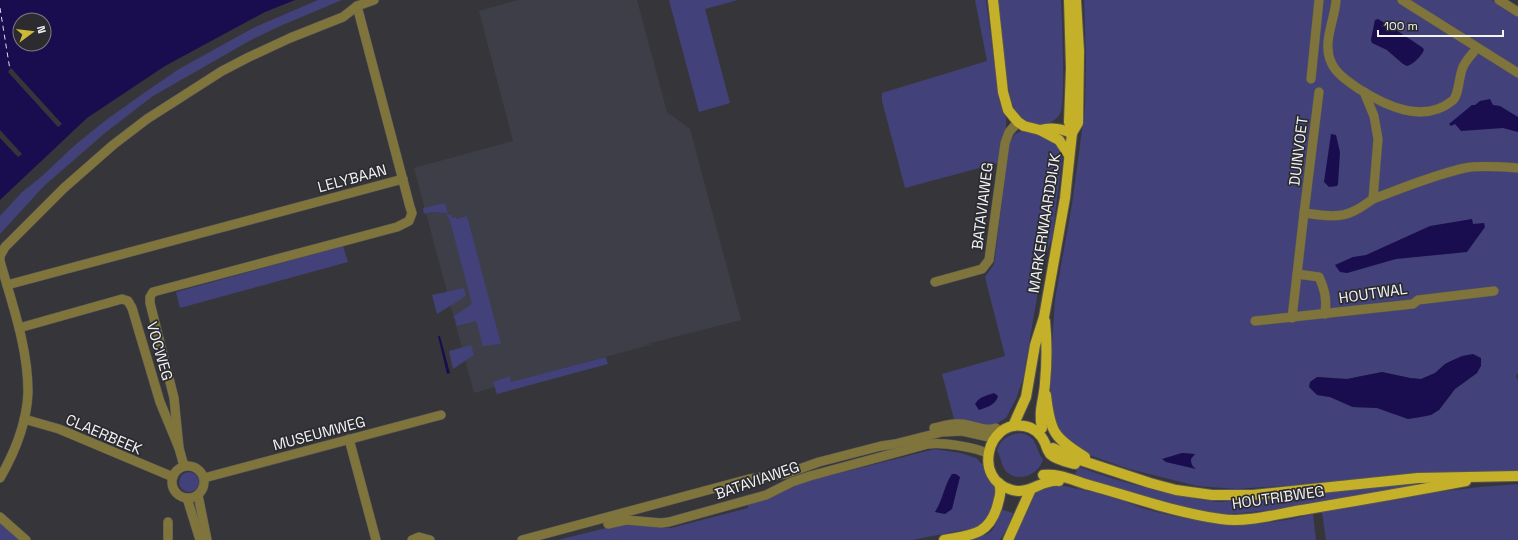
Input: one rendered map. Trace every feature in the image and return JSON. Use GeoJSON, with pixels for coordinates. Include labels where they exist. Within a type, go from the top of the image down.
{"type":"FeatureCollection","features":[{"type":"Feature","properties":{"kind":"main road"},"geometry":{"type":"LineString","coordinates":[[993,0],[1004,99],[1008,110],[1018,122],[1024,126],[1040,130],[1059,140],[1070,155]]}},
{"type":"Feature","properties":{"kind":"main road","name":"MARKERWAARDDIJK"},"geometry":{"type":"LineString","coordinates":[[1012,422],[1028,379],[1035,345],[1044,317],[1064,206],[1072,133],[1068,122],[1071,68],[1069,0]]}},
{"type":"Feature","properties":{"kind":"main road","name":"MARKERWAARDDIJK"},"geometry":{"type":"LineString","coordinates":[[1072,133],[1078,123],[1079,96],[1079,51],[1076,0]]}},
{"type":"Feature","properties":{"kind":"main road"},"geometry":{"type":"LineString","coordinates":[[1040,130],[1049,128],[1063,129],[1072,133]]}},
{"type":"Feature","properties":{"kind":"main road","name":"MARKERWAARDDIJK"},"geometry":{"type":"LineString","coordinates":[[1042,428],[1040,415],[1045,383],[1047,344],[1044,317]]}},
{"type":"Feature","properties":{"kind":"main road"},"geometry":{"type":"LineString","coordinates":[[1045,383],[1049,418],[1055,433],[1066,445],[1101,467]]}},
{"type":"Feature","properties":{"kind":"main road"},"geometry":{"type":"LineString","coordinates":[[1028,420],[1042,428],[1051,439],[1053,452],[1043,479],[1027,488],[1010,489],[999,483],[990,472],[988,458],[991,444],[997,432],[1012,422],[1028,420]]}},
{"type":"Feature","properties":{"kind":"main road"},"geometry":{"type":"LineString","coordinates":[[1012,422],[1026,426],[1037,432],[1043,438],[1048,450],[1053,452]]}},
{"type":"Feature","properties":{"kind":"main road","name":"HOUTRIBWEG"},"geometry":{"type":"LineString","coordinates":[[1053,452],[1150,484],[1176,490],[1229,496],[1305,490],[1418,478],[1447,476],[1481,478],[1518,476]]}},
{"type":"Feature","properties":{"kind":"main road"},"geometry":{"type":"LineString","coordinates":[[988,458],[995,462],[997,470],[1002,477],[1013,484],[1027,488]]}},
{"type":"Feature","properties":{"kind":"main road","name":"HOUTRIBWEG"},"geometry":{"type":"LineString","coordinates":[[1043,479],[1058,475],[1175,510],[1222,520],[1246,519],[1376,498],[1481,478]]}},
{"type":"Feature","properties":{"kind":"main road"},"geometry":{"type":"LineString","coordinates":[[944,540],[972,535],[988,526],[994,518],[1000,494],[999,483]]}},
{"type":"Feature","properties":{"kind":"main road"},"geometry":{"type":"LineString","coordinates":[[1010,537],[1027,488]]}},
{"type":"Feature","properties":{"kind":"street"},"geometry":{"type":"LineString","coordinates":[[0,478],[15,450],[24,419],[28,392],[24,354],[19,328],[0,261],[0,256],[4,247],[64,188],[113,145],[146,119],[222,71],[290,38],[342,18],[357,6],[374,0]]}},
{"type":"Feature","properties":{"kind":"street"},"geometry":{"type":"LineString","coordinates":[[1311,79],[1319,0]]}},
{"type":"Feature","properties":{"kind":"street"},"geometry":{"type":"LineString","coordinates":[[1336,0],[1327,42],[1331,64],[1341,76],[1364,92],[1388,105],[1402,110],[1414,112],[1437,110],[1453,100],[1457,93],[1464,64],[1477,48]]}},
{"type":"Feature","properties":{"kind":"street"},"geometry":{"type":"LineString","coordinates":[[1499,0],[1518,12]]}},
{"type":"Feature","properties":{"kind":"street"},"geometry":{"type":"LineString","coordinates":[[1407,1],[1477,48],[1518,73]]}},
{"type":"Feature","properties":{"kind":"street"},"geometry":{"type":"LineString","coordinates":[[357,6],[403,179]]}},
{"type":"Feature","properties":{"kind":"street","name":"DUINVOET"},"geometry":{"type":"LineString","coordinates":[[1292,318],[1319,92]]}},
{"type":"Feature","properties":{"kind":"street"},"geometry":{"type":"LineString","coordinates":[[1364,92],[1374,116],[1378,139],[1373,199]]}},
{"type":"Feature","properties":{"kind":"street","name":"BATAVIAWEG"},"geometry":{"type":"LineString","coordinates":[[935,282],[982,269],[989,260],[1005,143],[1009,132],[1018,122]]}},
{"type":"Feature","properties":{"kind":"street"},"geometry":{"type":"LineString","coordinates":[[1304,213],[1326,216],[1354,212],[1373,199],[1429,178],[1466,168],[1518,168]]}},
{"type":"Feature","properties":{"kind":"street","name":"LELYBAAN"},"geometry":{"type":"LineString","coordinates":[[7,285],[403,179],[412,214],[409,221],[397,227],[166,288],[155,291],[151,294]]}},
{"type":"Feature","properties":{"kind":"street"},"geometry":{"type":"LineString","coordinates":[[1297,274],[1319,277],[1324,288],[1327,302],[1325,314]]}},
{"type":"Feature","properties":{"kind":"street","name":"HOUTWAL"},"geometry":{"type":"LineString","coordinates":[[1256,321],[1413,304],[1418,300],[1494,291]]}},
{"type":"Feature","properties":{"kind":"street","name":"VOCWEG"},"geometry":{"type":"LineString","coordinates":[[151,294],[150,303],[175,406],[179,448]]}},
{"type":"Feature","properties":{"kind":"street","name":"VOCWEG"},"geometry":{"type":"LineString","coordinates":[[19,328],[122,299],[128,301],[132,308],[160,402],[179,448],[184,466]]}},
{"type":"Feature","properties":{"kind":"street"},"geometry":{"type":"LineString","coordinates":[[163,410],[175,406]]}},
{"type":"Feature","properties":{"kind":"street","name":"MUSEUMWEG"},"geometry":{"type":"LineString","coordinates":[[204,478],[441,415]]}},
{"type":"Feature","properties":{"kind":"street","name":"CLAERBEEK"},"geometry":{"type":"LineString","coordinates":[[24,419],[59,429],[173,477]]}},
{"type":"Feature","properties":{"kind":"street","name":"BATAVIAWEG"},"geometry":{"type":"LineString","coordinates":[[522,540],[749,479],[793,472],[819,462],[881,446],[949,431],[962,431],[989,437],[997,432]]}},
{"type":"Feature","properties":{"kind":"street"},"geometry":{"type":"LineString","coordinates":[[349,439],[376,540]]}},
{"type":"Feature","properties":{"kind":"street","name":"BATAVIAWEG"},"geometry":{"type":"LineString","coordinates":[[546,540],[618,521],[634,520],[662,523],[669,522],[766,495],[792,482],[928,444],[937,443],[953,445],[984,458],[988,458]]}},
{"type":"Feature","properties":{"kind":"street"},"geometry":{"type":"LineString","coordinates":[[190,465],[198,468],[204,478],[204,487],[198,495],[187,498],[180,496],[175,491],[172,484],[173,477],[177,470],[184,466],[190,465]]}},
{"type":"Feature","properties":{"kind":"street"},"geometry":{"type":"LineString","coordinates":[[198,495],[208,540]]}},
{"type":"Feature","properties":{"kind":"street"},"geometry":{"type":"LineString","coordinates":[[187,498],[200,540]]}},
{"type":"Feature","properties":{"kind":"street"},"geometry":{"type":"LineString","coordinates":[[0,517],[26,540]]}},
{"type":"Feature","properties":{"kind":"street"},"geometry":{"type":"LineString","coordinates":[[168,522],[168,540]]}},
{"type":"Feature","properties":{"kind":"street"},"geometry":{"type":"LineString","coordinates":[[412,540],[419,537],[430,540]]}},
{"type":"Feature","properties":{"kind":"shaded area"},"geometry":{"type":"Polygon","coordinates":[[[0,0],[295,0],[265,12],[165,66],[87,118],[0,200],[0,0]]]}},
{"type":"Feature","properties":{"kind":"shaded area"},"geometry":{"type":"Polygon","coordinates":[[[318,0],[342,0],[251,40],[153,96],[105,133],[44,186],[0,234],[0,216],[21,193],[41,177],[75,145],[106,120],[179,69],[253,28],[318,0]]]}},
{"type":"Feature","properties":{"kind":"shaded area"},"geometry":{"type":"Polygon","coordinates":[[[518,0],[637,0],[667,112],[690,129],[741,320],[643,345],[656,343],[474,393],[414,168],[513,141],[479,11],[518,0]]]}},
{"type":"Feature","properties":{"kind":"shaded area"},"geometry":{"type":"Polygon","coordinates":[[[669,0],[738,0],[705,9],[730,103],[699,112],[669,0]]]}},
{"type":"Feature","properties":{"kind":"shaded area"},"geometry":{"type":"Polygon","coordinates":[[[975,0],[986,0],[999,101],[1006,118],[1006,127],[1000,142],[998,163],[905,188],[882,101],[882,93],[987,61],[975,0]]]}},
{"type":"Feature","properties":{"kind":"shaded area"},"geometry":{"type":"Polygon","coordinates":[[[997,0],[1061,0],[1063,94],[1060,114],[1052,122],[1037,124],[1028,122],[1018,114],[1013,107],[1010,98],[997,0]]]}},
{"type":"Feature","properties":{"kind":"shaded area"},"geometry":{"type":"Polygon","coordinates":[[[1084,0],[1492,0],[1518,16],[1518,372],[1516,376],[1518,381],[1518,475],[1310,484],[1237,489],[1197,486],[1129,469],[1092,456],[1074,447],[1059,433],[1050,404],[1055,299],[1072,204],[1085,108],[1086,60],[1084,0]],[[1374,24],[1371,40],[1387,50],[1403,64],[1419,57],[1423,53],[1417,44],[1401,34],[1395,28],[1374,24]],[[1453,360],[1445,364],[1435,373],[1421,379],[1382,372],[1347,379],[1317,377],[1317,395],[1330,397],[1352,407],[1377,408],[1394,414],[1439,410],[1455,389],[1477,373],[1453,360]],[[1182,453],[1163,459],[1166,462],[1195,468],[1191,461],[1194,454],[1182,453]]]}},
{"type":"Feature","properties":{"kind":"shaded area"},"geometry":{"type":"Polygon","coordinates":[[[1378,19],[1423,48],[1423,52],[1415,62],[1407,66],[1387,50],[1372,43],[1371,40],[1375,20],[1378,19]]]}},
{"type":"Feature","properties":{"kind":"shaded area"},"geometry":{"type":"Polygon","coordinates":[[[1490,99],[1493,105],[1500,106],[1518,117],[1518,132],[1503,128],[1461,131],[1455,124],[1451,126],[1449,124],[1472,105],[1475,105],[1480,101],[1490,99]]]}},
{"type":"Feature","properties":{"kind":"shaded area"},"geometry":{"type":"Polygon","coordinates":[[[1024,130],[1051,140],[1062,151],[1062,161],[1052,238],[1043,262],[1023,379],[1016,399],[1006,418],[988,427],[971,421],[954,419],[942,374],[1005,356],[985,277],[994,264],[1009,143],[1015,134],[1024,130]]]}},
{"type":"Feature","properties":{"kind":"shaded area"},"geometry":{"type":"Polygon","coordinates":[[[1331,134],[1336,135],[1340,152],[1338,184],[1337,186],[1329,187],[1324,182],[1331,134]]]}},
{"type":"Feature","properties":{"kind":"shaded area"},"geometry":{"type":"Polygon","coordinates":[[[445,203],[448,215],[451,215],[452,218],[456,217],[457,219],[467,216],[501,344],[483,346],[476,321],[457,326],[454,316],[472,304],[450,221],[446,213],[431,212],[424,214],[423,208],[445,203]]]}},
{"type":"Feature","properties":{"kind":"shaded area"},"geometry":{"type":"Polygon","coordinates":[[[1472,219],[1473,224],[1484,223],[1485,227],[1467,252],[1396,259],[1347,273],[1340,272],[1335,265],[1353,257],[1366,255],[1430,226],[1472,219]]]}},
{"type":"Feature","properties":{"kind":"shaded area"},"geometry":{"type":"Polygon","coordinates":[[[343,246],[348,262],[180,308],[176,292],[343,246]]]}},
{"type":"Feature","properties":{"kind":"shaded area"},"geometry":{"type":"Polygon","coordinates":[[[464,288],[466,296],[437,314],[432,295],[464,288]]]}},
{"type":"Feature","properties":{"kind":"shaded area"},"geometry":{"type":"Polygon","coordinates":[[[438,336],[440,336],[450,373],[447,374],[438,336]]]}},
{"type":"Feature","properties":{"kind":"shaded area"},"geometry":{"type":"Polygon","coordinates":[[[471,345],[474,355],[453,369],[449,351],[471,345]]]}},
{"type":"Feature","properties":{"kind":"shaded area"},"geometry":{"type":"Polygon","coordinates":[[[1473,354],[1481,358],[1481,366],[1477,373],[1455,389],[1439,410],[1431,415],[1408,419],[1377,408],[1353,407],[1330,397],[1317,395],[1309,387],[1310,382],[1317,377],[1347,379],[1382,372],[1421,379],[1435,373],[1445,364],[1453,360],[1462,356],[1473,354]]]}},
{"type":"Feature","properties":{"kind":"shaded area"},"geometry":{"type":"Polygon","coordinates":[[[606,357],[608,364],[497,394],[493,382],[510,376],[511,382],[606,357]]]}},
{"type":"Feature","properties":{"kind":"shaded area"},"geometry":{"type":"Polygon","coordinates":[[[994,393],[998,396],[995,402],[979,410],[975,404],[977,401],[994,393]]]}},
{"type":"Feature","properties":{"kind":"shaded area"},"geometry":{"type":"Polygon","coordinates":[[[1021,433],[1031,437],[1043,459],[1041,464],[1034,472],[1024,477],[1013,476],[1008,473],[1003,466],[997,451],[1003,440],[1009,436],[1021,433]]]}},
{"type":"Feature","properties":{"kind":"shaded area"},"geometry":{"type":"Polygon","coordinates":[[[935,449],[960,453],[976,458],[984,466],[993,482],[995,492],[994,506],[991,516],[979,527],[912,540],[558,540],[622,524],[671,528],[748,508],[748,504],[804,482],[935,449]],[[956,474],[952,475],[949,479],[935,512],[945,514],[956,474]]]}},
{"type":"Feature","properties":{"kind":"shaded area"},"geometry":{"type":"Polygon","coordinates":[[[1182,453],[1195,454],[1191,461],[1192,465],[1196,469],[1166,462],[1162,459],[1182,453]]]}},
{"type":"Feature","properties":{"kind":"shaded area"},"geometry":{"type":"Polygon","coordinates":[[[1078,467],[1147,488],[1219,502],[1460,479],[1316,505],[1232,514],[1208,513],[1181,507],[1075,475],[1078,467]]]}},
{"type":"Feature","properties":{"kind":"shaded area"},"geometry":{"type":"Polygon","coordinates":[[[185,472],[193,472],[199,478],[199,486],[193,492],[185,492],[179,486],[179,478],[185,472]]]}},
{"type":"Feature","properties":{"kind":"shaded area"},"geometry":{"type":"Polygon","coordinates":[[[952,474],[956,474],[960,477],[952,509],[945,514],[935,512],[947,483],[952,474]]]}},
{"type":"Feature","properties":{"kind":"shaded area"},"geometry":{"type":"Polygon","coordinates":[[[1053,484],[1100,494],[1164,514],[1206,522],[1248,524],[1291,519],[1313,514],[1316,540],[1013,540],[1036,491],[1053,484]]]}},
{"type":"Feature","properties":{"kind":"shaded area"},"geometry":{"type":"Polygon","coordinates":[[[1518,484],[1518,540],[1326,540],[1322,512],[1325,511],[1411,495],[1518,484]]]}},
{"type":"Feature","properties":{"kind":"shaded area"},"geometry":{"type":"Polygon","coordinates":[[[1000,509],[1013,513],[1008,527],[1000,540],[970,540],[984,536],[994,528],[1000,509]]]}},
{"type":"Feature","properties":{"kind":"shaded area"},"geometry":{"type":"Polygon","coordinates":[[[0,522],[21,540],[0,540],[0,522]]]}},
{"type":"Feature","properties":{"kind":"pier"},"geometry":{"type":"Polygon","coordinates":[[[11,68],[62,124],[58,127],[8,72],[11,68]]]}},
{"type":"Feature","properties":{"kind":"pier"},"geometry":{"type":"Polygon","coordinates":[[[0,130],[22,154],[18,157],[0,138],[0,130]]]}},
{"type":"Feature","properties":{"kind":"ferry route"},"geometry":{"type":"LineString","coordinates":[[0,8],[10,70]]}}]}
